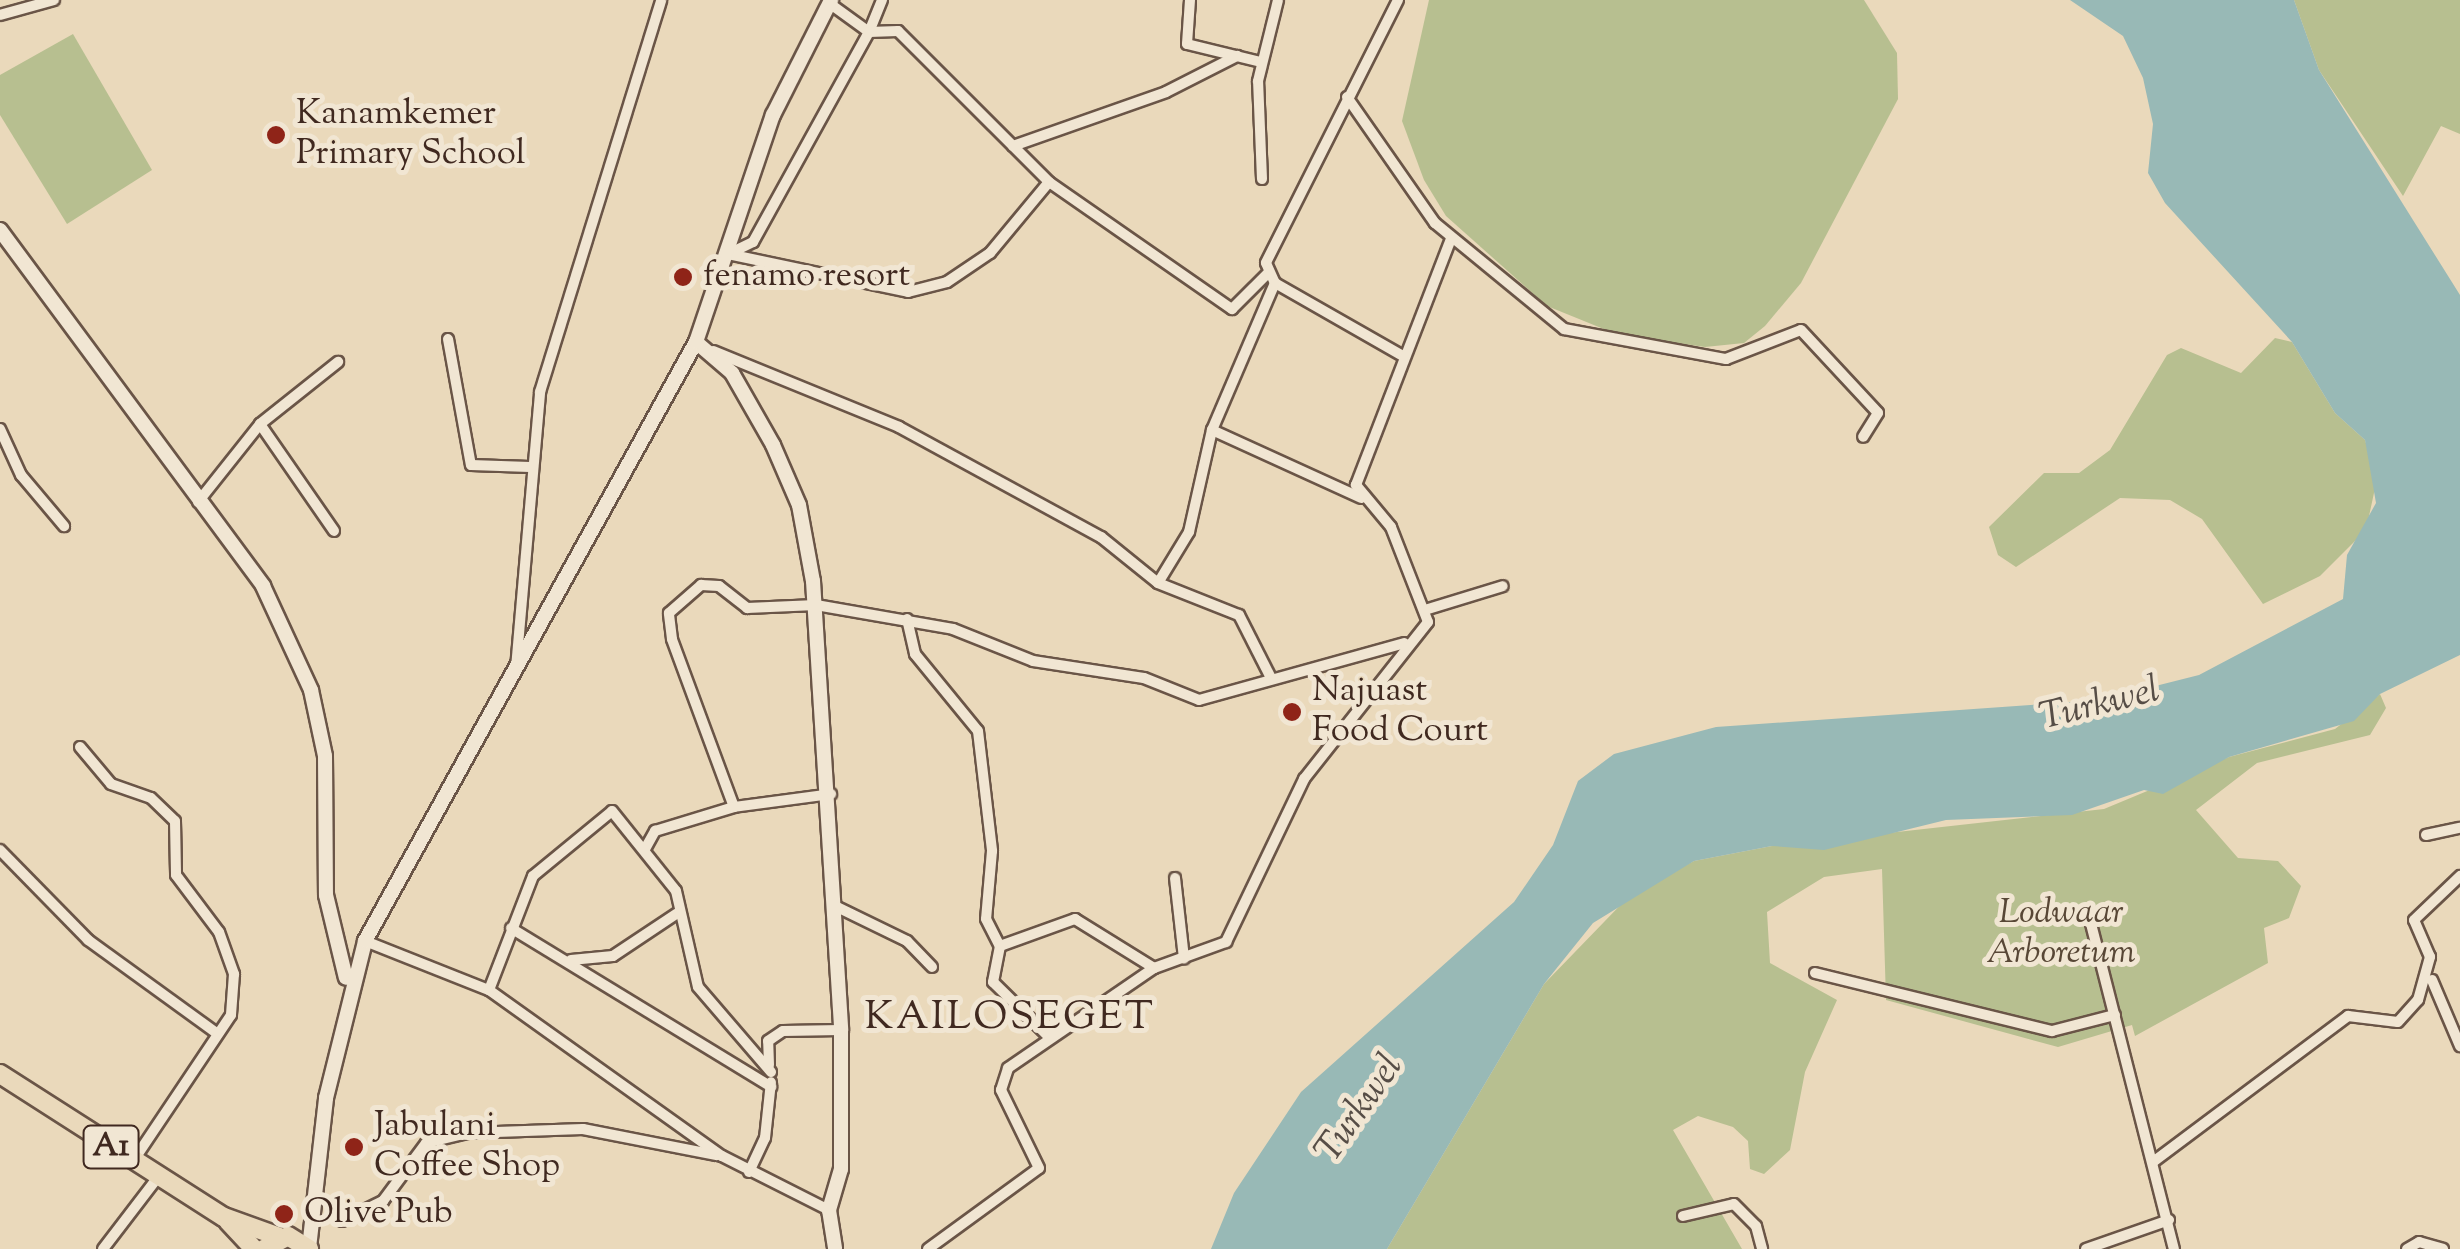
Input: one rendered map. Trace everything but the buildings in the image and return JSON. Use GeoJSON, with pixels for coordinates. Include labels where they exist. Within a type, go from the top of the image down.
{"type":"FeatureCollection","features":[{"type":"Feature","properties":{"kind":"highway","name":"A1"},"geometry":{"type":"LineString","coordinates":[[0,1074],[224,1217],[282,1237]]}},
{"type":"Feature","properties":{"kind":"highway","name":"A1"},"geometry":{"type":"LineString","coordinates":[[224,1217],[254,1249]]}},
{"type":"Feature","properties":{"kind":"highway"},"geometry":{"type":"LineString","coordinates":[[264,1249],[282,1237],[309,1248]]}},
{"type":"Feature","properties":{"kind":"street"},"geometry":{"type":"LineString","coordinates":[[0,15],[54,0]]}},
{"type":"Feature","properties":{"kind":"street"},"geometry":{"type":"LineString","coordinates":[[516,669],[530,467],[557,324],[619,160],[662,0]]}},
{"type":"Feature","properties":{"kind":"street"},"geometry":{"type":"LineString","coordinates":[[728,254],[753,242],[869,32],[882,0]]}},
{"type":"Feature","properties":{"kind":"street"},"geometry":{"type":"LineString","coordinates":[[1190,0],[1187,44],[1261,62]]}},
{"type":"Feature","properties":{"kind":"street"},"geometry":{"type":"LineString","coordinates":[[1262,179],[1261,62],[1278,0]]}},
{"type":"Feature","properties":{"kind":"street"},"geometry":{"type":"LineString","coordinates":[[1158,582],[1189,532],[1212,430],[1346,97],[1398,0]]}},
{"type":"Feature","properties":{"kind":"street"},"geometry":{"type":"LineString","coordinates":[[346,995],[365,940],[696,342],[773,115],[829,1],[869,32],[898,31],[1049,182],[1232,309],[1272,278]]}},
{"type":"Feature","properties":{"kind":"street"},"geometry":{"type":"LineString","coordinates":[[1013,146],[1166,92],[1237,56]]}},
{"type":"Feature","properties":{"kind":"street"},"geometry":{"type":"LineString","coordinates":[[1346,97],[1452,238],[1551,320],[1609,344],[1726,359],[1800,330],[1832,353],[1878,413],[1863,437]]}},
{"type":"Feature","properties":{"kind":"street"},"geometry":{"type":"LineString","coordinates":[[728,254],[908,292],[947,282],[990,254],[1049,182]]}},
{"type":"Feature","properties":{"kind":"street"},"geometry":{"type":"LineString","coordinates":[[0,230],[196,506],[219,519],[253,564],[311,690],[330,781],[326,895],[347,954],[346,995],[310,1207],[309,1248]]}},
{"type":"Feature","properties":{"kind":"street"},"geometry":{"type":"LineString","coordinates":[[0,238],[12,249]]}},
{"type":"Feature","properties":{"kind":"street"},"geometry":{"type":"LineString","coordinates":[[1361,498],[1360,469],[1400,355],[1452,238]]}},
{"type":"Feature","properties":{"kind":"street"},"geometry":{"type":"LineString","coordinates":[[1272,278],[1400,355]]}},
{"type":"Feature","properties":{"kind":"street"},"geometry":{"type":"LineString","coordinates":[[448,339],[471,465],[530,467]]}},
{"type":"Feature","properties":{"kind":"street"},"geometry":{"type":"LineString","coordinates":[[696,342],[899,427],[1101,537],[1158,582],[1239,615],[1270,676]]}},
{"type":"Feature","properties":{"kind":"street"},"geometry":{"type":"LineString","coordinates":[[713,351],[794,490],[816,605],[832,794],[841,1030],[840,1169],[829,1210],[835,1249]]}},
{"type":"Feature","properties":{"kind":"street"},"geometry":{"type":"LineString","coordinates":[[196,506],[260,424],[338,362]]}},
{"type":"Feature","properties":{"kind":"street"},"geometry":{"type":"LineString","coordinates":[[260,424],[334,531]]}},
{"type":"Feature","properties":{"kind":"street"},"geometry":{"type":"LineString","coordinates":[[0,430],[21,475],[64,526]]}},
{"type":"Feature","properties":{"kind":"street"},"geometry":{"type":"LineString","coordinates":[[928,1249],[1038,1172],[1001,1081],[1050,1038],[1154,968],[1226,942],[1304,778],[1404,643],[1428,622],[1428,609],[1391,528],[1361,498],[1212,430]]}},
{"type":"Feature","properties":{"kind":"street"},"geometry":{"type":"LineString","coordinates":[[734,807],[669,613],[701,585],[719,586],[748,608],[816,605],[907,618],[1033,661],[1144,678],[1198,700],[1270,676],[1404,643]]}},
{"type":"Feature","properties":{"kind":"street"},"geometry":{"type":"LineString","coordinates":[[1428,609],[1503,586]]}},
{"type":"Feature","properties":{"kind":"street"},"geometry":{"type":"LineString","coordinates":[[907,618],[915,654],[978,731],[992,852],[986,919],[1000,946],[994,982],[1050,1038]]}},
{"type":"Feature","properties":{"kind":"street"},"geometry":{"type":"LineString","coordinates":[[80,748],[112,784],[150,798],[175,821],[176,875],[232,960],[233,1003],[218,1034],[134,1161]]}},
{"type":"Feature","properties":{"kind":"street"},"geometry":{"type":"LineString","coordinates":[[645,849],[656,831],[734,807],[832,794]]}},
{"type":"Feature","properties":{"kind":"street"},"geometry":{"type":"LineString","coordinates":[[489,990],[534,876],[602,812],[621,818],[676,891],[676,914],[698,986],[771,1072]]}},
{"type":"Feature","properties":{"kind":"street"},"geometry":{"type":"LineString","coordinates":[[2426,835],[2460,828]]}},
{"type":"Feature","properties":{"kind":"street"},"geometry":{"type":"LineString","coordinates":[[0,850],[88,940],[218,1034]]}},
{"type":"Feature","properties":{"kind":"street"},"geometry":{"type":"LineString","coordinates":[[2153,1162],[2348,1016],[2398,1022],[2418,1000],[2430,958],[2414,920],[2460,876]]}},
{"type":"Feature","properties":{"kind":"street"},"geometry":{"type":"LineString","coordinates":[[1175,878],[1184,958]]}},
{"type":"Feature","properties":{"kind":"street"},"geometry":{"type":"LineString","coordinates":[[835,906],[907,941],[932,966]]}},
{"type":"Feature","properties":{"kind":"street"},"geometry":{"type":"LineString","coordinates":[[2088,912],[2174,1249]]}},
{"type":"Feature","properties":{"kind":"street"},"geometry":{"type":"LineString","coordinates":[[570,960],[614,956],[676,914]]}},
{"type":"Feature","properties":{"kind":"street"},"geometry":{"type":"LineString","coordinates":[[1000,946],[1076,919],[1154,968]]}},
{"type":"Feature","properties":{"kind":"street"},"geometry":{"type":"LineString","coordinates":[[511,928],[570,960],[771,1087]]}},
{"type":"Feature","properties":{"kind":"street"},"geometry":{"type":"LineString","coordinates":[[365,940],[489,990],[722,1156],[829,1210]]}},
{"type":"Feature","properties":{"kind":"street"},"geometry":{"type":"LineString","coordinates":[[1815,973],[2052,1032],[2115,1014]]}},
{"type":"Feature","properties":{"kind":"street"},"geometry":{"type":"LineString","coordinates":[[2432,980],[2460,1046]]}},
{"type":"Feature","properties":{"kind":"street"},"geometry":{"type":"LineString","coordinates":[[749,1172],[765,1138],[771,1087],[768,1041],[783,1031],[841,1030]]}},
{"type":"Feature","properties":{"kind":"street"},"geometry":{"type":"LineString","coordinates":[[342,1222],[383,1201],[426,1143],[467,1132],[583,1129],[722,1156]]}},
{"type":"Feature","properties":{"kind":"street"},"geometry":{"type":"LineString","coordinates":[[103,1249],[158,1177]]}},
{"type":"Feature","properties":{"kind":"street"},"geometry":{"type":"LineString","coordinates":[[1683,1216],[1734,1204],[1756,1226],[1762,1249]]}},
{"type":"Feature","properties":{"kind":"street"},"geometry":{"type":"LineString","coordinates":[[282,1237],[310,1207]]}},
{"type":"Feature","properties":{"kind":"street"},"geometry":{"type":"LineString","coordinates":[[2086,1249],[2168,1220]]}},
{"type":"Feature","properties":{"kind":"street"},"geometry":{"type":"LineString","coordinates":[[2406,1249],[2419,1242],[2443,1249]]}},
{"type":"Feature","properties":{"kind":"green space"},"geometry":{"type":"Polygon","coordinates":[[[1429,0],[1864,0],[1897,53],[1898,99],[1801,283],[1765,326],[1744,343],[1705,347],[1616,334],[1547,306],[1446,216],[1424,180],[1402,121],[1429,0]]]}},
{"type":"Feature","properties":{"kind":"green space"},"geometry":{"type":"Polygon","coordinates":[[[2294,0],[2460,0],[2460,134],[2441,126],[2403,196],[2319,70],[2294,0]]]}},
{"type":"Feature","properties":{"kind":"green space"},"geometry":{"type":"Polygon","coordinates":[[[73,34],[152,170],[67,224],[0,115],[0,75],[73,34]]]}},
{"type":"Feature","properties":{"kind":"green space"},"geometry":{"type":"Polygon","coordinates":[[[2275,338],[2292,342],[2335,413],[2365,440],[2377,479],[2366,530],[2320,576],[2263,604],[2202,519],[2170,500],[2120,498],[2016,567],[1998,555],[1989,527],[2044,473],[2079,473],[2110,450],[2167,355],[2181,348],[2241,373],[2275,338]]]}},
{"type":"Feature","properties":{"kind":"green space","name":"Lodwaar Arboretum"},"geometry":{"type":"Polygon","coordinates":[[[2380,694],[2386,708],[2370,735],[2257,763],[2196,810],[2238,858],[2278,861],[2301,886],[2289,918],[2264,928],[2268,963],[2135,1036],[2132,1025],[2058,1047],[1886,1000],[1882,869],[1824,877],[1767,912],[1770,963],[1837,1000],[1805,1072],[1790,1150],[1764,1174],[1750,1169],[1748,1141],[1733,1127],[1698,1116],[1673,1130],[1742,1249],[1387,1249],[1544,984],[1634,891],[1694,861],[1772,846],[2104,809],[2229,757],[2335,729],[2380,694]]]}},
{"type":"Feature","properties":{"kind":"water","name":"Turkwel"},"geometry":{"type":"Polygon","coordinates":[[[2070,0],[2294,0],[2319,70],[2460,295],[2460,655],[2380,694],[2354,721],[2229,757],[2163,794],[2144,790],[2072,815],[1946,820],[1824,850],[1772,846],[1694,861],[1593,923],[1544,984],[1387,1249],[1211,1249],[1234,1193],[1301,1092],[1514,902],[1553,845],[1578,781],[1614,754],[1716,727],[2100,700],[2199,675],[2343,599],[2347,555],[2376,503],[2365,440],[2335,413],[2292,342],[2165,203],[2148,173],[2153,124],[2143,78],[2123,36],[2070,0]]]}},
{"type":"Feature","properties":{"kind":"place","name":"Kanamkemer Primary School"},"geometry":{"type":"Point","coordinates":[276,135]}},
{"type":"Feature","properties":{"kind":"place","name":"fenamo resort"},"geometry":{"type":"Point","coordinates":[683,277]}},
{"type":"Feature","properties":{"kind":"place","name":"Najuast Food Court"},"geometry":{"type":"Point","coordinates":[1292,712]}},
{"type":"Feature","properties":{"kind":"place","name":"Jabulani Coffee Shop"},"geometry":{"type":"Point","coordinates":[354,1147]}},
{"type":"Feature","properties":{"kind":"place","name":"Olive Pub"},"geometry":{"type":"Point","coordinates":[284,1214]}},
{"type":"Feature","properties":{"kind":"district","name":"KAILOSEGET"},"geometry":{"type":"Point","coordinates":[1010,1019]}}]}
